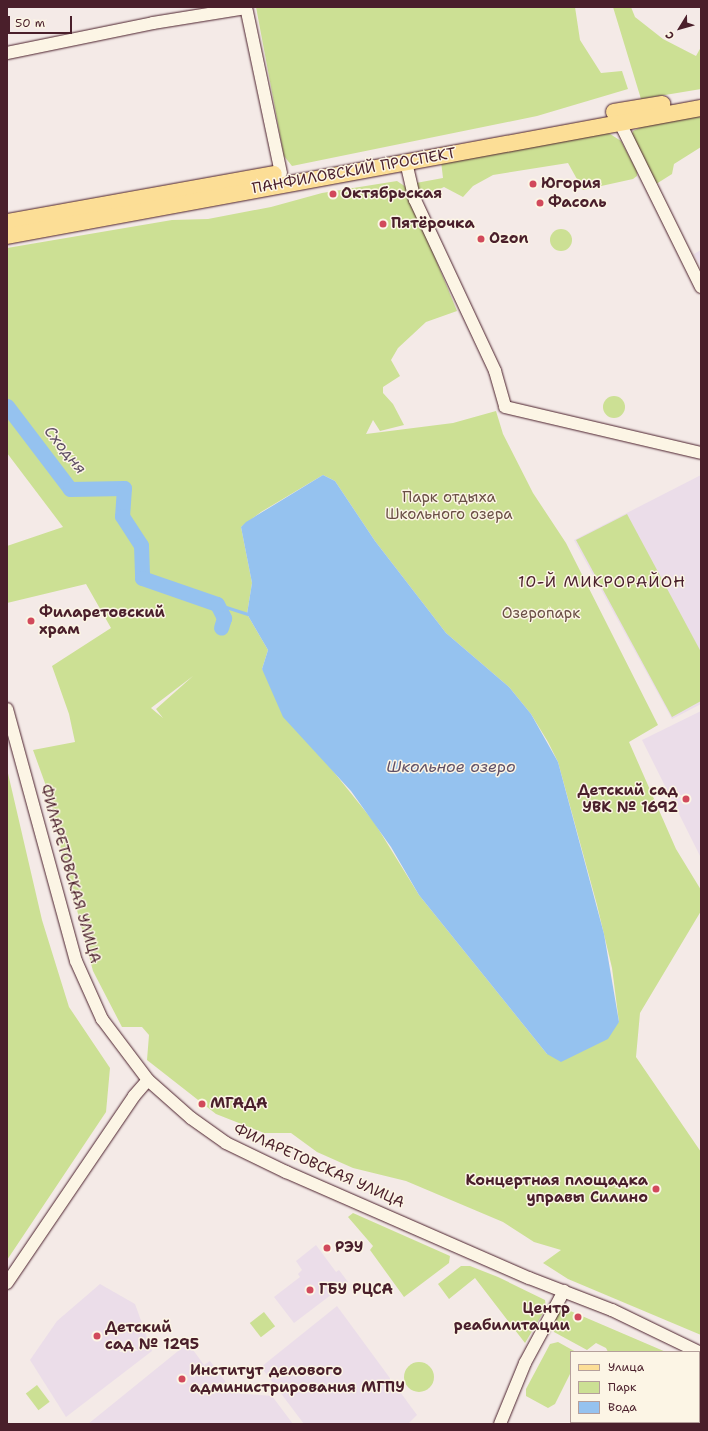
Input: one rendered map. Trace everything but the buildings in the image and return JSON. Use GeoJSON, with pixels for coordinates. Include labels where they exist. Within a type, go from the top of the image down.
{"type":"FeatureCollection","features":[{"type":"Feature","properties":{"kind":"main road","name":"ПАНФИЛОВСКИЙ ПРОСПЕКТ"},"geometry":{"type":"LineString","coordinates":[[7,222],[701,97]]}},
{"type":"Feature","properties":{"kind":"main road","name":"ПАНФИЛОВСКИЙ ПРОСПЕКТ"},"geometry":{"type":"LineString","coordinates":[[7,236],[701,108]]}},
{"type":"Feature","properties":{"kind":"street"},"geometry":{"type":"LineString","coordinates":[[7,53],[153,23],[246,7],[281,173]]}},
{"type":"Feature","properties":{"kind":"street"},"geometry":{"type":"LineString","coordinates":[[620,123],[701,287]]}},
{"type":"Feature","properties":{"kind":"street"},"geometry":{"type":"LineString","coordinates":[[406,162],[415,200],[495,371],[505,407],[701,453]]}},
{"type":"Feature","properties":{"kind":"street","name":"ФИЛАРЕТОВСКАЯ УЛИЦА"},"geometry":{"type":"LineString","coordinates":[[7,709],[76,961],[102,1019],[148,1080],[191,1118],[226,1143],[286,1172],[683,1342],[698,1351]]}},
{"type":"Feature","properties":{"kind":"street"},"geometry":{"type":"LineString","coordinates":[[7,1283],[134,1096],[148,1080]]}},
{"type":"Feature","properties":{"kind":"street"},"geometry":{"type":"LineString","coordinates":[[500,1424],[525,1363],[564,1291]]}},
{"type":"Feature","properties":{"kind":"street","name":"ФИЛАРЕТОВСКАЯ УЛИЦА"},"geometry":{"type":"LineString","coordinates":[[683,1342],[701,1342]]}},
{"type":"Feature","properties":{"kind":"shaded area"},"geometry":{"type":"Polygon","coordinates":[[[701,250],[701,267],[694,254],[701,250]]]}},
{"type":"Feature","properties":{"kind":"shaded area"},"geometry":{"type":"Polygon","coordinates":[[[701,475],[701,704],[672,719],[574,540],[701,475]]]}},
{"type":"Feature","properties":{"kind":"shaded area","name":"Детский сад УВК № 1692"},"geometry":{"type":"Polygon","coordinates":[[[701,711],[701,858],[642,740],[701,711]]]}},
{"type":"Feature","properties":{"kind":"shaded area","name":"ГБУ РЦСА"},"geometry":{"type":"Polygon","coordinates":[[[316,1245],[336,1272],[339,1270],[348,1282],[294,1323],[274,1297],[300,1277],[298,1274],[302,1270],[296,1261],[316,1245]]]}},
{"type":"Feature","properties":{"kind":"shaded area","name":"Детский сад № 1295"},"geometry":{"type":"Polygon","coordinates":[[[100,1284],[135,1304],[152,1351],[66,1417],[30,1360],[57,1321],[100,1284]]]}},
{"type":"Feature","properties":{"kind":"shaded area"},"geometry":{"type":"Polygon","coordinates":[[[337,1306],[417,1415],[408,1424],[304,1424],[261,1367],[337,1306]]]}},
{"type":"Feature","properties":{"kind":"shaded area","name":"Институт делового администрирования МГПУ"},"geometry":{"type":"Polygon","coordinates":[[[188,1343],[204,1365],[210,1361],[234,1393],[272,1396],[293,1424],[88,1424],[188,1343]]]}},
{"type":"Feature","properties":{"kind":"shaded area"},"geometry":{"type":"Polygon","coordinates":[[[590,1423],[679,1423],[679,1424],[590,1423]]]}},
{"type":"Feature","properties":{"kind":"green space"},"geometry":{"type":"Polygon","coordinates":[[[256,7],[575,7],[580,40],[601,73],[622,71],[628,89],[537,116],[292,166],[284,156],[256,7]]]}},
{"type":"Feature","properties":{"kind":"green space"},"geometry":{"type":"Polygon","coordinates":[[[613,7],[631,7],[635,17],[663,39],[696,56],[701,47],[701,89],[641,99],[613,7]]]}},
{"type":"Feature","properties":{"kind":"green space"},"geometry":{"type":"Polygon","coordinates":[[[701,116],[701,147],[674,164],[672,174],[653,186],[631,137],[633,131],[646,125],[701,116]]]}},
{"type":"Feature","properties":{"kind":"green space"},"geometry":{"type":"Polygon","coordinates":[[[607,132],[621,141],[637,171],[637,176],[633,179],[583,190],[568,163],[493,175],[473,186],[463,197],[444,187],[423,197],[416,183],[443,178],[441,161],[607,132]]]}},
{"type":"Feature","properties":{"kind":"green space"},"geometry":{"type":"Polygon","coordinates":[[[397,181],[406,187],[457,311],[426,322],[398,348],[391,360],[400,376],[383,387],[383,393],[393,404],[404,425],[380,431],[373,420],[366,434],[453,423],[496,411],[503,434],[533,493],[566,543],[658,725],[629,742],[676,849],[701,890],[701,911],[640,1013],[636,1057],[701,1152],[701,1335],[568,1279],[543,1263],[561,1250],[534,1242],[503,1222],[406,1181],[353,1168],[317,1152],[291,1133],[264,1133],[216,1114],[147,1060],[149,1035],[142,1027],[122,1027],[93,971],[61,849],[50,797],[33,750],[75,742],[69,714],[52,666],[111,628],[86,584],[7,603],[7,546],[63,527],[7,453],[7,248],[172,220],[208,219],[271,207],[322,193],[397,181]],[[323,475],[261,512],[241,527],[252,583],[247,614],[268,650],[262,669],[325,761],[374,822],[419,895],[547,1054],[619,1022],[612,968],[597,905],[558,762],[548,742],[531,714],[509,687],[446,633],[375,541],[335,481],[323,475]],[[193,676],[151,708],[163,718],[156,709],[193,676]]]}},
{"type":"Feature","properties":{"kind":"green space"},"geometry":{"type":"Polygon","coordinates":[[[557,229],[565,229],[572,236],[572,244],[565,251],[557,251],[550,244],[550,236],[557,229]]]}},
{"type":"Feature","properties":{"kind":"green space"},"geometry":{"type":"Polygon","coordinates":[[[614,396],[622,399],[625,407],[622,415],[614,418],[606,415],[603,407],[606,399],[614,396]]]}},
{"type":"Feature","properties":{"kind":"green space"},"geometry":{"type":"Polygon","coordinates":[[[627,514],[701,652],[701,701],[672,717],[576,540],[627,514]]]}},
{"type":"Feature","properties":{"kind":"green space"},"geometry":{"type":"Polygon","coordinates":[[[7,769],[42,920],[69,1007],[110,1068],[106,1112],[7,1260],[7,769]]]}},
{"type":"Feature","properties":{"kind":"green space"},"geometry":{"type":"Polygon","coordinates":[[[353,1213],[450,1256],[449,1263],[404,1297],[370,1250],[373,1246],[348,1217],[353,1213]]]}},
{"type":"Feature","properties":{"kind":"green space"},"geometry":{"type":"Polygon","coordinates":[[[461,1266],[470,1266],[498,1277],[545,1300],[546,1308],[525,1343],[475,1278],[449,1299],[438,1284],[461,1266]]]}},
{"type":"Feature","properties":{"kind":"green space"},"geometry":{"type":"Polygon","coordinates":[[[561,1307],[664,1351],[608,1351],[606,1348],[596,1343],[587,1350],[554,1332],[550,1324],[561,1307]]]}},
{"type":"Feature","properties":{"kind":"green space"},"geometry":{"type":"Polygon","coordinates":[[[264,1312],[275,1326],[261,1337],[250,1323],[264,1312]]]}},
{"type":"Feature","properties":{"kind":"green space"},"geometry":{"type":"Polygon","coordinates":[[[558,1342],[574,1351],[570,1351],[570,1374],[555,1404],[548,1408],[526,1396],[526,1389],[550,1344],[558,1342]]]}},
{"type":"Feature","properties":{"kind":"green space"},"geometry":{"type":"Polygon","coordinates":[[[419,1362],[430,1366],[434,1377],[430,1388],[419,1392],[408,1388],[404,1377],[408,1366],[419,1362]]]}},
{"type":"Feature","properties":{"kind":"green space"},"geometry":{"type":"Polygon","coordinates":[[[37,1385],[50,1402],[38,1410],[26,1393],[37,1385]]]}},
{"type":"Feature","properties":{"kind":"green space"},"geometry":{"type":"Polygon","coordinates":[[[700,1395],[701,1424],[680,1423],[700,1423],[700,1395]]]}},
{"type":"Feature","properties":{"kind":"water","name":"Школьное озеро"},"geometry":{"type":"Polygon","coordinates":[[[323,475],[335,481],[375,541],[446,633],[509,687],[531,714],[558,762],[604,934],[619,1022],[608,1039],[561,1062],[547,1054],[419,895],[391,847],[351,791],[283,717],[262,669],[268,650],[247,614],[252,583],[241,527],[246,522],[323,475]]]}},
{"type":"Feature","properties":{"kind":"waterway","name":"Сходня"},"geometry":{"type":"LineString","coordinates":[[7,406],[70,489],[124,488],[122,516],[141,545],[142,578],[217,604],[224,618],[221,628]]}},
{"type":"Feature","properties":{"kind":"waterway"},"geometry":{"type":"LineString","coordinates":[[217,604],[247,614]]}},
{"type":"Feature","properties":{"kind":"place","name":"Югория"},"geometry":{"type":"Point","coordinates":[533,184]}},
{"type":"Feature","properties":{"kind":"place","name":"Октябрьская"},"geometry":{"type":"Point","coordinates":[333,194]}},
{"type":"Feature","properties":{"kind":"place","name":"Фасоль"},"geometry":{"type":"Point","coordinates":[540,203]}},
{"type":"Feature","properties":{"kind":"place","name":"Пятёрочка"},"geometry":{"type":"Point","coordinates":[383,224]}},
{"type":"Feature","properties":{"kind":"place","name":"Ozon"},"geometry":{"type":"Point","coordinates":[481,239]}},
{"type":"Feature","properties":{"kind":"place","name":"Филаретовский храм"},"geometry":{"type":"Point","coordinates":[31,621]}},
{"type":"Feature","properties":{"kind":"place","name":"Детский сад УВК № 1692"},"geometry":{"type":"Point","coordinates":[686,799]}},
{"type":"Feature","properties":{"kind":"place","name":"МГАДА"},"geometry":{"type":"Point","coordinates":[202,1104]}},
{"type":"Feature","properties":{"kind":"place","name":"Концертная площадка управы Силино"},"geometry":{"type":"Point","coordinates":[656,1189]}},
{"type":"Feature","properties":{"kind":"place","name":"РЭУ"},"geometry":{"type":"Point","coordinates":[327,1248]}},
{"type":"Feature","properties":{"kind":"place","name":"ГБУ РЦСА"},"geometry":{"type":"Point","coordinates":[310,1290]}},
{"type":"Feature","properties":{"kind":"place","name":"Центр реабилитации"},"geometry":{"type":"Point","coordinates":[578,1317]}},
{"type":"Feature","properties":{"kind":"place","name":"Детский сад № 1295"},"geometry":{"type":"Point","coordinates":[97,1336]}},
{"type":"Feature","properties":{"kind":"place","name":"Институт делового администрирования МГПУ"},"geometry":{"type":"Point","coordinates":[182,1379]}},
{"type":"Feature","properties":{"kind":"district","name":"10-Й МИКРОРАЙОН"},"geometry":{"type":"Point","coordinates":[602,582]}},
{"type":"Feature","properties":{"kind":"park label","name":"Парк отдыха Школьного озера"},"geometry":{"type":"Point","coordinates":[449,506]}},
{"type":"Feature","properties":{"kind":"park label","name":"Озеропарк"},"geometry":{"type":"Point","coordinates":[541,614]}}]}
